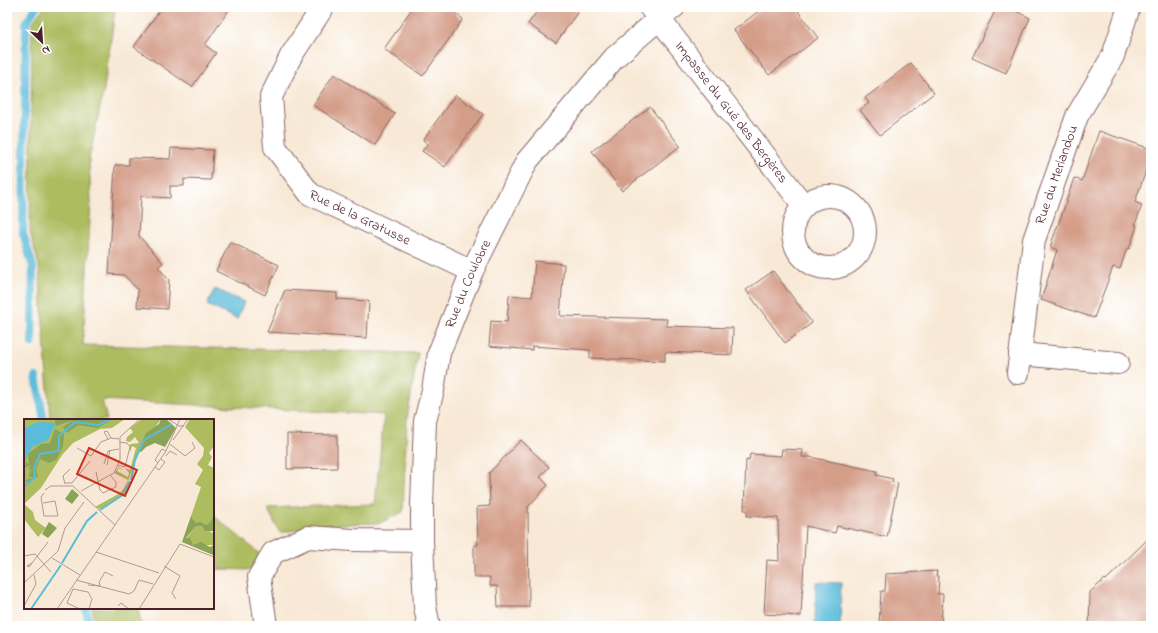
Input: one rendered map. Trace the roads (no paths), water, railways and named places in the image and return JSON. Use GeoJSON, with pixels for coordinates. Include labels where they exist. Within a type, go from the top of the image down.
{"type":"FeatureCollection","features":[{"type":"Feature","properties":{"kind":"street","name":"Rue de la Gratusse"},"geometry":{"type":"LineString","coordinates":[[323,7],[291,56],[271,97],[275,147],[310,194],[472,271]]}},
{"type":"Feature","properties":{"kind":"street","name":"Rue du Merlandou"},"geometry":{"type":"LineString","coordinates":[[1118,363],[1019,364],[1034,240],[1077,116],[1113,56],[1129,7]]}},
{"type":"Feature","properties":{"kind":"street","name":"Rue du Coulobre"},"geometry":{"type":"LineString","coordinates":[[429,626],[426,607],[422,542],[425,421],[433,390],[439,352],[472,271],[527,161],[614,57],[661,11]]}},
{"type":"Feature","properties":{"kind":"street","name":"Impasse du Gué des Bergères"},"geometry":{"type":"LineString","coordinates":[[661,11],[804,206]]}},
{"type":"Feature","properties":{"kind":"street"},"geometry":{"type":"LineString","coordinates":[[266,626],[259,577],[273,553],[308,537],[422,542]]}},
{"type":"Feature","properties":{"kind":"water"},"geometry":{"type":"Polygon","coordinates":[[[215,289],[244,302],[237,319],[207,305],[215,289]]]}},
{"type":"Feature","properties":{"kind":"water"},"geometry":{"type":"Polygon","coordinates":[[[816,582],[841,583],[840,626],[815,625],[816,582]]]}},
{"type":"Feature","properties":{"kind":"waterway"},"geometry":{"type":"LineString","coordinates":[[32,343],[33,267],[23,233],[26,23],[36,7]]}},
{"type":"Feature","properties":{"kind":"waterway"},"geometry":{"type":"LineString","coordinates":[[36,377],[44,419]]}},
{"type":"Feature","properties":{"kind":"waterway"},"geometry":{"type":"LineString","coordinates":[[86,609],[89,626]]}}]}
